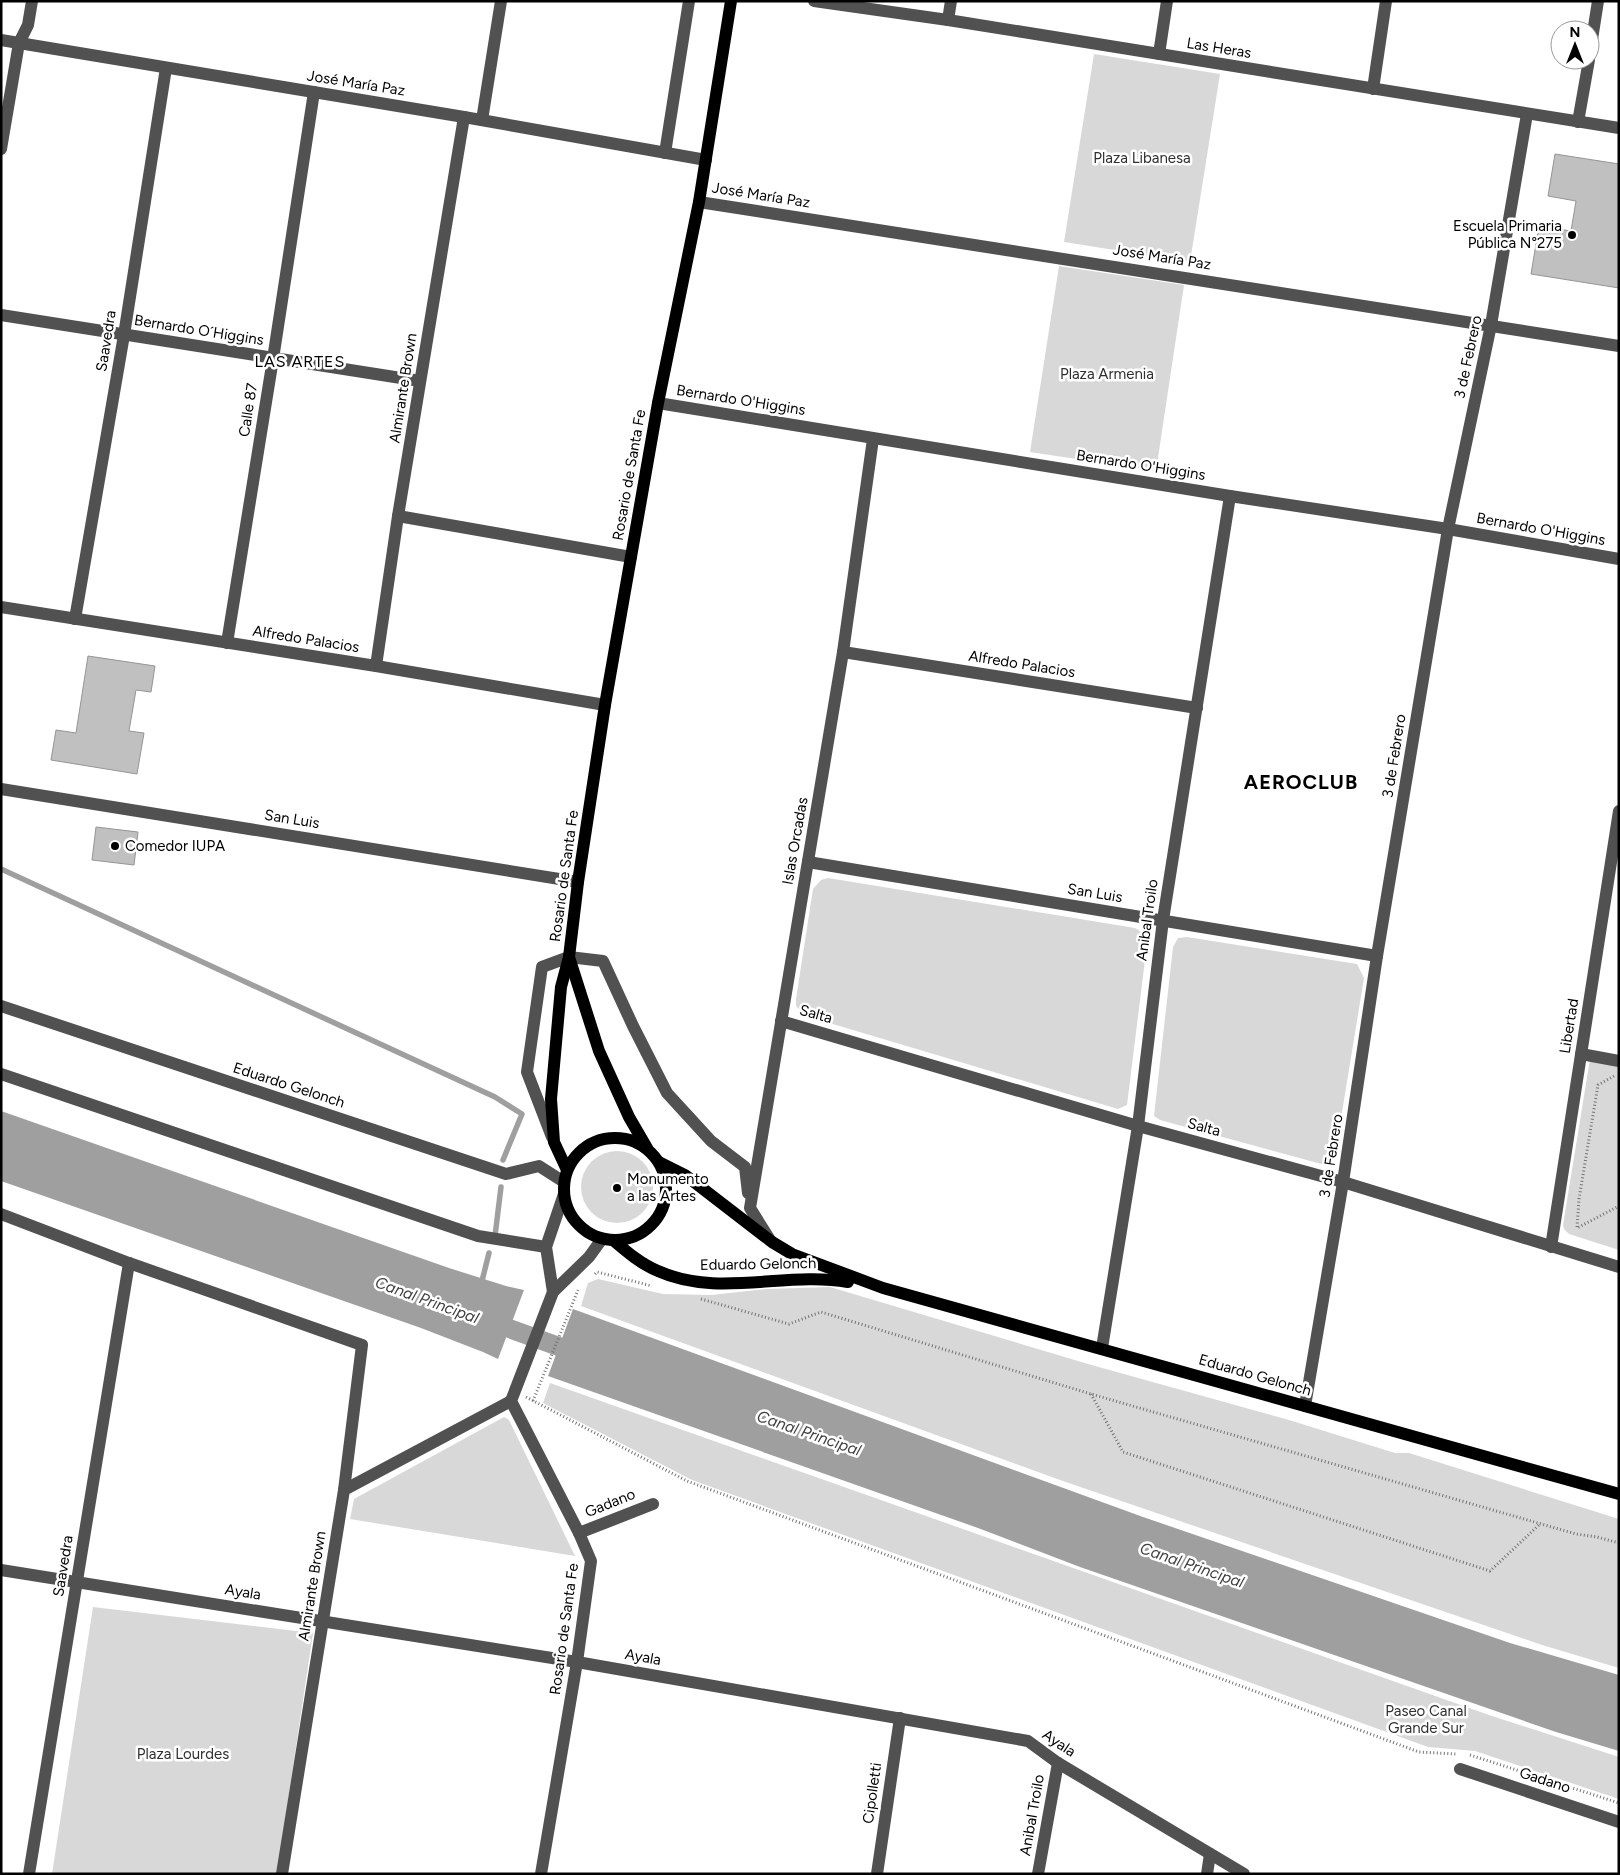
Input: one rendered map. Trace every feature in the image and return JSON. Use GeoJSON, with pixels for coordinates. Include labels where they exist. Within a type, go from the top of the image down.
{"type":"FeatureCollection","features":[{"type":"Feature","properties":{"kind":"main road","name":"Rosario de Santa Fe"},"geometry":{"type":"LineString","coordinates":[[565,1182],[554,1142],[551,1099],[561,987],[569,957],[578,882],[605,705],[658,403],[699,202],[731,1]]}},
{"type":"Feature","properties":{"kind":"main road","name":"Rosario de Santa Fe"},"geometry":{"type":"LineString","coordinates":[[569,957],[599,1050],[629,1117],[648,1150]]}},
{"type":"Feature","properties":{"kind":"main road","name":"Eduardo Gelonch"},"geometry":{"type":"LineString","coordinates":[[608,1240],[625,1240],[640,1234],[653,1224],[660,1215],[666,1193],[664,1171],[659,1162],[648,1150],[638,1143],[626,1139],[602,1139],[581,1151],[573,1160],[565,1182],[567,1206],[572,1217],[580,1227],[590,1234],[608,1240],[658,1271],[689,1281],[755,1283],[834,1279],[883,1288],[1619,1494]]}},
{"type":"Feature","properties":{"kind":"main road","name":"Eduardo Gelonch"},"geometry":{"type":"LineString","coordinates":[[659,1162],[685,1175],[772,1242],[792,1254],[883,1288]]}},
{"type":"Feature","properties":{"kind":"street"},"geometry":{"type":"LineString","coordinates":[[1,149],[19,43],[28,25],[32,1]]}},
{"type":"Feature","properties":{"kind":"street"},"geometry":{"type":"LineString","coordinates":[[482,120],[501,1]]}},
{"type":"Feature","properties":{"kind":"street"},"geometry":{"type":"LineString","coordinates":[[665,153],[689,1]]}},
{"type":"Feature","properties":{"kind":"street","name":"Las Heras"},"geometry":{"type":"LineString","coordinates":[[814,1],[948,20],[1619,128]]}},
{"type":"Feature","properties":{"kind":"street"},"geometry":{"type":"LineString","coordinates":[[948,20],[951,1]]}},
{"type":"Feature","properties":{"kind":"street"},"geometry":{"type":"LineString","coordinates":[[1159,54],[1167,1]]}},
{"type":"Feature","properties":{"kind":"street"},"geometry":{"type":"LineString","coordinates":[[1373,89],[1386,1]]}},
{"type":"Feature","properties":{"kind":"street"},"geometry":{"type":"LineString","coordinates":[[1595,20],[1598,1]]}},
{"type":"Feature","properties":{"kind":"street","name":"José María Paz"},"geometry":{"type":"LineString","coordinates":[[1,40],[482,120],[706,160]]}},
{"type":"Feature","properties":{"kind":"street","name":"Saavedra"},"geometry":{"type":"LineString","coordinates":[[75,619],[124,335],[166,68]]}},
{"type":"Feature","properties":{"kind":"street"},"geometry":{"type":"LineString","coordinates":[[1578,122],[1587,70]]}},
{"type":"Feature","properties":{"kind":"street","name":"Calle 87"},"geometry":{"type":"LineString","coordinates":[[227,643],[314,92]]}},
{"type":"Feature","properties":{"kind":"street","name":"3 de Febrero"},"geometry":{"type":"LineString","coordinates":[[1305,1406],[1448,529],[1492,325],[1527,114]]}},
{"type":"Feature","properties":{"kind":"street","name":"Almirante Brown"},"geometry":{"type":"LineString","coordinates":[[376,666],[398,516],[464,117]]}},
{"type":"Feature","properties":{"kind":"street","name":"José María Paz"},"geometry":{"type":"LineString","coordinates":[[699,202],[1619,346]]}},
{"type":"Feature","properties":{"kind":"street","name":"Bernardo O´Higgins"},"geometry":{"type":"LineString","coordinates":[[1,315],[420,381]]}},
{"type":"Feature","properties":{"kind":"street","name":"Bernardo O'Higgins"},"geometry":{"type":"LineString","coordinates":[[658,403],[1230,496],[1448,529],[1619,559]]}},
{"type":"Feature","properties":{"kind":"street","name":"Islas Orcadas"},"geometry":{"type":"LineString","coordinates":[[750,1208],[843,652],[873,439]]}},
{"type":"Feature","properties":{"kind":"street","name":"Anibal Troilo"},"geometry":{"type":"LineString","coordinates":[[1102,1348],[1138,1126],[1163,920],[1230,496]]}},
{"type":"Feature","properties":{"kind":"street"},"geometry":{"type":"LineString","coordinates":[[398,516],[631,557]]}},
{"type":"Feature","properties":{"kind":"street","name":"Alfredo Palacios"},"geometry":{"type":"LineString","coordinates":[[1,607],[376,666],[605,705]]}},
{"type":"Feature","properties":{"kind":"street","name":"Alfredo Palacios"},"geometry":{"type":"LineString","coordinates":[[843,652],[1197,708]]}},
{"type":"Feature","properties":{"kind":"street","name":"San Luis"},"geometry":{"type":"LineString","coordinates":[[1,789],[578,882]]}},
{"type":"Feature","properties":{"kind":"street","name":"Libertad"},"geometry":{"type":"LineString","coordinates":[[1552,1246],[1619,811]]}},
{"type":"Feature","properties":{"kind":"street","name":"San Luis"},"geometry":{"type":"LineString","coordinates":[[808,862],[1377,956]]}},
{"type":"Feature","properties":{"kind":"street"},"geometry":{"type":"LineString","coordinates":[[554,1142],[527,1072],[542,967],[569,957],[603,961],[667,1093],[711,1141],[745,1166],[750,1208],[772,1242]]}},
{"type":"Feature","properties":{"kind":"street","name":"Eduardo Gelonch"},"geometry":{"type":"LineString","coordinates":[[1,1006],[506,1174],[539,1166],[565,1182]]}},
{"type":"Feature","properties":{"kind":"street","name":"Salta"},"geometry":{"type":"LineString","coordinates":[[781,1021],[1138,1126],[1343,1182],[1619,1267]]}},
{"type":"Feature","properties":{"kind":"street"},"geometry":{"type":"LineString","coordinates":[[1582,1054],[1619,1060]]}},
{"type":"Feature","properties":{"kind":"street"},"geometry":{"type":"LineString","coordinates":[[1,1074],[478,1236],[546,1247]]}},
{"type":"Feature","properties":{"kind":"street"},"geometry":{"type":"LineString","coordinates":[[553,1292],[546,1247],[565,1182]]}},
{"type":"Feature","properties":{"kind":"street"},"geometry":{"type":"LineString","coordinates":[[1,1214],[129,1263]]}},
{"type":"Feature","properties":{"kind":"street"},"geometry":{"type":"LineString","coordinates":[[344,1490],[513,1396],[553,1292],[608,1240]]}},
{"type":"Feature","properties":{"kind":"street","name":"Saavedra"},"geometry":{"type":"LineString","coordinates":[[29,1874],[129,1263]]}},
{"type":"Feature","properties":{"kind":"street","name":"Almirante Brown"},"geometry":{"type":"LineString","coordinates":[[129,1263],[362,1345],[344,1490],[282,1874]]}},
{"type":"Feature","properties":{"kind":"street","name":"Rosario de Santa Fe"},"geometry":{"type":"LineString","coordinates":[[513,1396],[579,1533],[590,1561],[577,1662],[541,1874]]}},
{"type":"Feature","properties":{"kind":"street","name":"Gadano"},"geometry":{"type":"LineString","coordinates":[[579,1533],[653,1504]]}},
{"type":"Feature","properties":{"kind":"street","name":"Ayala"},"geometry":{"type":"LineString","coordinates":[[1,1570],[577,1662],[1028,1741],[1058,1763],[1244,1874]]}},
{"type":"Feature","properties":{"kind":"street","name":"Cipolletti"},"geometry":{"type":"LineString","coordinates":[[877,1874],[900,1718]]}},
{"type":"Feature","properties":{"kind":"street","name":"Anibal Troilo"},"geometry":{"type":"LineString","coordinates":[[1038,1874],[1058,1763]]}},
{"type":"Feature","properties":{"kind":"street","name":"Gadano"},"geometry":{"type":"LineString","coordinates":[[1460,1770],[1619,1822]]}},
{"type":"Feature","properties":{"kind":"street"},"geometry":{"type":"LineString","coordinates":[[1207,1874],[1210,1854]]}},
{"type":"Feature","properties":{"kind":"path"},"geometry":{"type":"LineString","coordinates":[[1619,1074],[1598,1085],[1579,1200],[1577,1228],[1619,1206]]}},
{"type":"Feature","properties":{"kind":"path"},"geometry":{"type":"LineString","coordinates":[[592,1277],[597,1272],[655,1287]]}},
{"type":"Feature","properties":{"kind":"path"},"geometry":{"type":"LineString","coordinates":[[533,1401],[580,1286]]}},
{"type":"Feature","properties":{"kind":"path"},"geometry":{"type":"LineString","coordinates":[[695,1297],[789,1324],[821,1312],[1091,1394],[1540,1524],[1576,1534],[1597,1536],[1619,1543]]}},
{"type":"Feature","properties":{"kind":"path"},"geometry":{"type":"LineString","coordinates":[[1091,1394],[1123,1452],[1490,1571],[1540,1524]]}},
{"type":"Feature","properties":{"kind":"path"},"geometry":{"type":"LineString","coordinates":[[513,1396],[533,1401],[696,1485],[1419,1752],[1473,1755],[1619,1803]]}},
{"type":"Feature","properties":{"kind":"green space","name":"Plaza Libanesa"},"geometry":{"type":"Polygon","coordinates":[[[1094,54],[1220,74],[1190,262],[1064,242],[1094,54]]]}},
{"type":"Feature","properties":{"kind":"green space","name":"Plaza Armenia"},"geometry":{"type":"Polygon","coordinates":[[[1059,266],[1184,285],[1156,471],[1030,452],[1059,266]]]}},
{"type":"Feature","properties":{"kind":"green space"},"geometry":{"type":"Polygon","coordinates":[[[828,878],[1135,928],[1140,931],[1147,944],[1127,1105],[1118,1109],[806,1016],[796,1006],[796,999],[813,889],[821,880],[828,878]]]}},
{"type":"Feature","properties":{"kind":"green space"},"geometry":{"type":"Polygon","coordinates":[[[1187,937],[1357,964],[1364,978],[1335,1155],[1325,1165],[1160,1120],[1154,1116],[1173,947],[1178,938],[1187,937]]]}},
{"type":"Feature","properties":{"kind":"green space"},"geometry":{"type":"Polygon","coordinates":[[[1590,1059],[1619,1064],[1619,1250],[1569,1234],[1563,1225],[1590,1059]]]}},
{"type":"Feature","properties":{"kind":"green space","name":"Monumento a las Artes"},"geometry":{"type":"Polygon","coordinates":[[[617,1151],[637,1157],[647,1167],[653,1187],[647,1207],[637,1217],[617,1223],[597,1217],[587,1207],[581,1187],[587,1167],[597,1157],[617,1151]]]}},
{"type":"Feature","properties":{"kind":"green space"},"geometry":{"type":"Polygon","coordinates":[[[598,1279],[663,1294],[711,1295],[767,1289],[830,1287],[1088,1364],[1289,1420],[1395,1453],[1409,1453],[1619,1519],[1619,1668],[1542,1645],[1060,1480],[581,1306],[588,1283],[598,1279]]]}},
{"type":"Feature","properties":{"kind":"green space","name":"Paseo Canal Grande Sur"},"geometry":{"type":"Polygon","coordinates":[[[550,1383],[1489,1715],[1619,1757],[1619,1799],[1475,1751],[1428,1747],[692,1480],[543,1403],[550,1383]]]}},
{"type":"Feature","properties":{"kind":"green space"},"geometry":{"type":"Polygon","coordinates":[[[504,1417],[509,1420],[575,1556],[350,1519],[354,1499],[504,1417]]]}},
{"type":"Feature","properties":{"kind":"green space","name":"Plaza Lourdes"},"geometry":{"type":"Polygon","coordinates":[[[93,1607],[313,1633],[277,1874],[52,1874],[93,1607]]]}},
{"type":"Feature","properties":{"kind":"water"},"geometry":{"type":"Polygon","coordinates":[[[1,1111],[449,1268],[524,1290],[498,1359],[421,1328],[1,1181],[1,1111]]]}},
{"type":"Feature","properties":{"kind":"water"},"geometry":{"type":"Polygon","coordinates":[[[573,1309],[1143,1517],[1510,1643],[1619,1675],[1619,1751],[1556,1732],[1080,1567],[978,1528],[548,1376],[573,1309]]]}},
{"type":"Feature","properties":{"kind":"building"},"geometry":{"type":"Polygon","coordinates":[[[1555,154],[1619,164],[1619,288],[1531,274],[1539,226],[1571,231],[1576,201],[1548,196],[1555,154]]]}},
{"type":"Feature","properties":{"kind":"building"},"geometry":{"type":"Polygon","coordinates":[[[88,656],[155,666],[151,692],[136,690],[129,731],[144,733],[137,774],[51,760],[56,730],[76,733],[88,656]]]}},
{"type":"Feature","properties":{"kind":"building","name":"Comedor IUPA"},"geometry":{"type":"Polygon","coordinates":[[[96,827],[138,832],[134,865],[92,860],[96,827]]]}},
{"type":"Feature","properties":{"kind":"waterway"},"geometry":{"type":"LineString","coordinates":[[1,869],[495,1097],[522,1114],[503,1160]]}},
{"type":"Feature","properties":{"kind":"waterway"},"geometry":{"type":"LineString","coordinates":[[495,1236],[501,1187]]}},
{"type":"Feature","properties":{"kind":"waterway"},"geometry":{"type":"LineString","coordinates":[[481,1285],[489,1253]]}},
{"type":"Feature","properties":{"kind":"waterway","name":"Canal Principal"},"geometry":{"type":"LineString","coordinates":[[486,1320],[582,1355]]}},
{"type":"Feature","properties":{"kind":"place","name":"Escuela Primaria Pública N°275"},"geometry":{"type":"Point","coordinates":[1572,235]}},
{"type":"Feature","properties":{"kind":"place","name":"Comedor IUPA"},"geometry":{"type":"Point","coordinates":[115,846]}},
{"type":"Feature","properties":{"kind":"place","name":"Monumento a las Artes"},"geometry":{"type":"Point","coordinates":[617,1188]}},
{"type":"Feature","properties":{"kind":"district","name":"LAS ARTES"},"geometry":{"type":"Point","coordinates":[300,361]}},
{"type":"Feature","properties":{"kind":"district","name":"AEROCLUB"},"geometry":{"type":"Point","coordinates":[1301,782]}}]}
